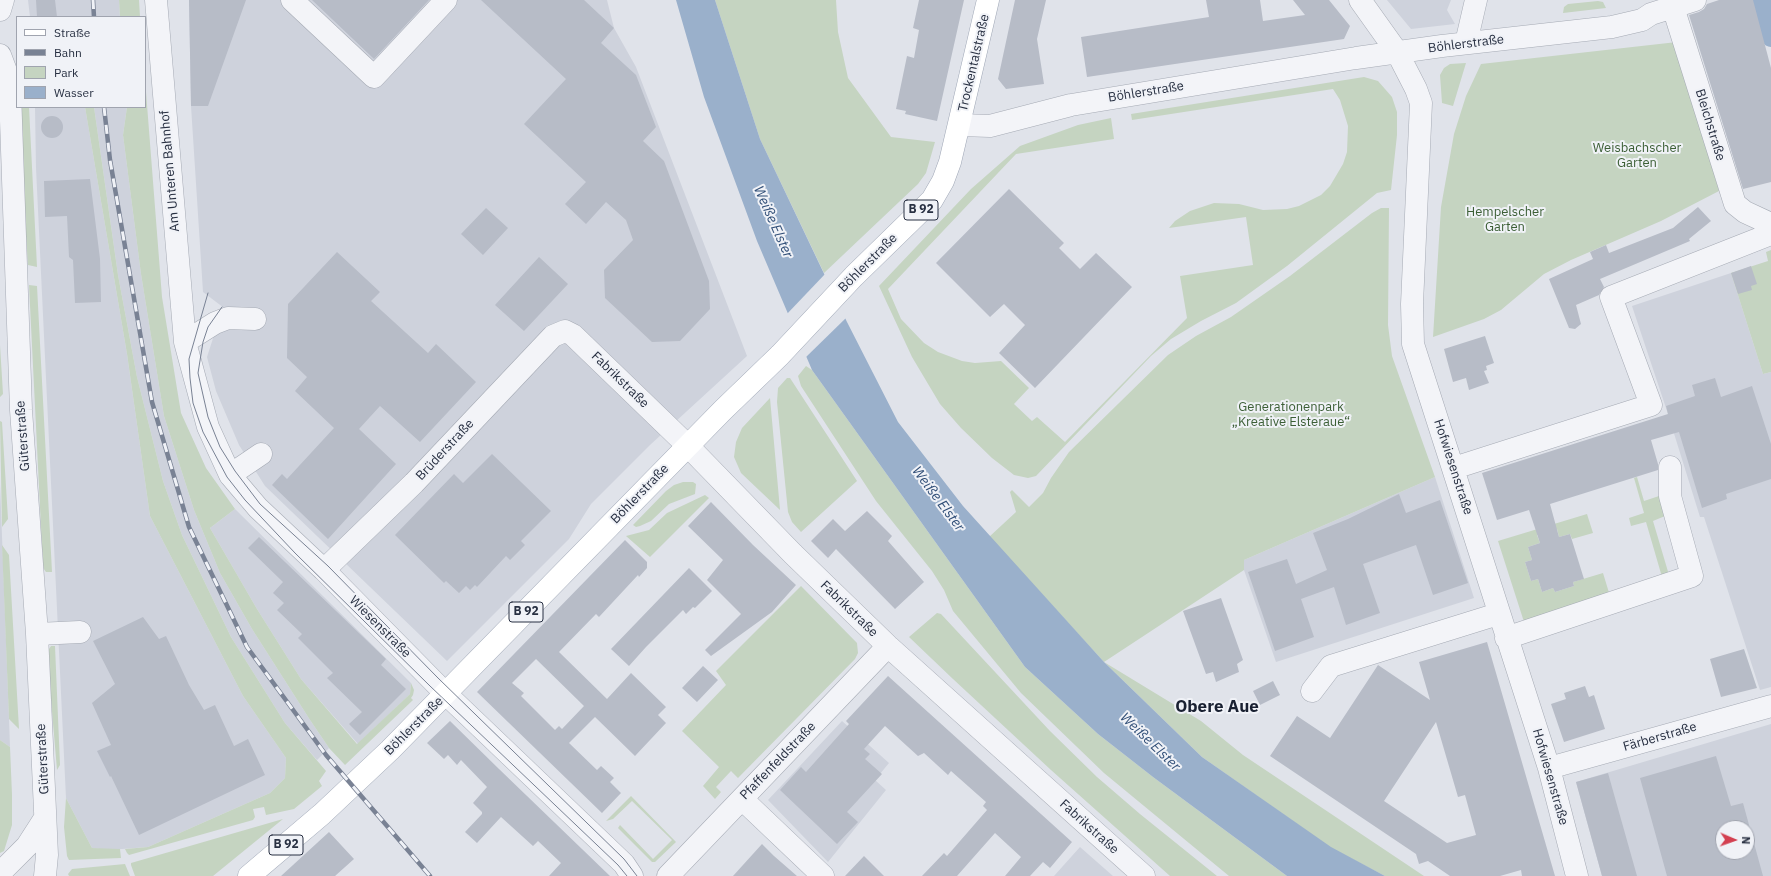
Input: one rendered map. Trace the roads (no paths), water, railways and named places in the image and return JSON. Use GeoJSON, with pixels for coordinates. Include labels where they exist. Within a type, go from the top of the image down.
{"type":"FeatureCollection","features":[{"type":"Feature","properties":{"kind":"main road","name":"Trockentalstraße"},"geometry":{"type":"LineString","coordinates":[[960,125],[988,0]]}},
{"type":"Feature","properties":{"kind":"main road","name":"Böhlerstraße"},"geometry":{"type":"LineString","coordinates":[[249,876],[322,814],[446,694],[688,446],[780,356],[854,276],[932,200],[948,168],[960,125]]}},
{"type":"Feature","properties":{"kind":"street"},"geometry":{"type":"LineString","coordinates":[[0,10],[3,0]]}},
{"type":"Feature","properties":{"kind":"street","name":"Am Unteren Bahnhof"},"geometry":{"type":"LineString","coordinates":[[156,0],[186,342]]}},
{"type":"Feature","properties":{"kind":"street"},"geometry":{"type":"LineString","coordinates":[[292,0],[374,77],[446,0]]}},
{"type":"Feature","properties":{"kind":"street","name":"Hofwiesenstraße"},"geometry":{"type":"LineString","coordinates":[[1360,0],[1398,52],[1421,103],[1412,304],[1413,344],[1454,468],[1498,614],[1549,768],[1577,876]]}},
{"type":"Feature","properties":{"kind":"street"},"geometry":{"type":"LineString","coordinates":[[1466,43],[1476,0]]}},
{"type":"Feature","properties":{"kind":"street","name":"Böhlerstraße"},"geometry":{"type":"LineString","coordinates":[[960,125],[990,126],[1071,105],[1120,96],[1398,52],[1612,27],[1642,20],[1651,14],[1695,0]]}},
{"type":"Feature","properties":{"kind":"street","name":"Bleichstraße"},"geometry":{"type":"LineString","coordinates":[[1673,7],[1735,204],[1745,212],[1771,224]]}},
{"type":"Feature","properties":{"kind":"street","name":"Güterstraße"},"geometry":{"type":"LineString","coordinates":[[0,55],[6,71],[10,92],[21,410],[37,634],[46,876]]}},
{"type":"Feature","properties":{"kind":"street"},"geometry":{"type":"LineString","coordinates":[[1454,468],[1651,405],[1611,297],[1771,234]]}},
{"type":"Feature","properties":{"kind":"street"},"geometry":{"type":"LineString","coordinates":[[186,342],[215,323],[228,318],[255,319]]}},
{"type":"Feature","properties":{"kind":"street","name":"Fabrikstraße"},"geometry":{"type":"LineString","coordinates":[[565,331],[573,334],[688,446],[793,554],[888,646],[1144,876]]}},
{"type":"Feature","properties":{"kind":"street","name":"Brüderstraße"},"geometry":{"type":"LineString","coordinates":[[324,570],[414,483],[553,336],[565,331]]}},
{"type":"Feature","properties":{"kind":"street","name":"Wiesenstraße"},"geometry":{"type":"LineString","coordinates":[[186,342],[208,427],[230,474],[258,508],[324,570],[446,694],[624,864],[632,876]]}},
{"type":"Feature","properties":{"kind":"street"},"geometry":{"type":"LineString","coordinates":[[230,474],[261,454]]}},
{"type":"Feature","properties":{"kind":"street"},"geometry":{"type":"LineString","coordinates":[[1506,638],[1692,576],[1670,496],[1670,467]]}},
{"type":"Feature","properties":{"kind":"street"},"geometry":{"type":"LineString","coordinates":[[1312,691],[1331,666],[1498,614]]}},
{"type":"Feature","properties":{"kind":"street"},"geometry":{"type":"LineString","coordinates":[[37,634],[80,632]]}},
{"type":"Feature","properties":{"kind":"street","name":"Pfaffenfeldstraße"},"geometry":{"type":"LineString","coordinates":[[668,876],[888,646]]}},
{"type":"Feature","properties":{"kind":"street","name":"Färberstraße"},"geometry":{"type":"LineString","coordinates":[[1549,768],[1769,712]]}},
{"type":"Feature","properties":{"kind":"street"},"geometry":{"type":"LineString","coordinates":[[742,800],[823,876]]}},
{"type":"Feature","properties":{"kind":"street"},"geometry":{"type":"LineString","coordinates":[[0,873],[27,846],[45,818]]}},
{"type":"Feature","properties":{"kind":"water","name":"Weiße Elster"},"geometry":{"type":"Polygon","coordinates":[[[676,0],[715,0],[760,139],[847,322],[898,422],[963,506],[1104,662],[1202,757],[1331,847],[1385,876],[1287,876],[1153,777],[1098,734],[1025,667],[812,370],[757,241],[704,97],[676,0]]]}},
{"type":"Feature","properties":{"kind":"waterway"},"geometry":{"type":"LineString","coordinates":[[1762,0],[1771,37]]}},
{"type":"Feature","properties":{"kind":"tram line"},"geometry":{"type":"LineString","coordinates":[[208,293],[189,359],[190,378],[193,403],[203,432],[227,477],[245,500],[295,553],[430,686],[618,865],[627,876]]}},
{"type":"Feature","properties":{"kind":"tram line"},"geometry":{"type":"LineString","coordinates":[[222,307],[208,327],[203,342],[198,373],[208,417],[220,447],[235,471],[260,504],[328,566],[438,678],[624,859],[637,876]]}},
{"type":"Feature","properties":{"kind":"railway"},"geometry":{"type":"LineString","coordinates":[[93,0],[94,16]]}},
{"type":"Feature","properties":{"kind":"railway"},"geometry":{"type":"LineString","coordinates":[[104,108],[110,160],[152,402],[189,527],[247,647],[326,755],[430,876]]}},
{"type":"Feature","properties":{"kind":"district","name":"Obere Aue"},"geometry":{"type":"Point","coordinates":[1217,707]}},
{"type":"Feature","properties":{"kind":"park label","name":"Weisbachscher Garten"},"geometry":{"type":"Point","coordinates":[1637,156]}},
{"type":"Feature","properties":{"kind":"park label","name":"Hempelscher Garten"},"geometry":{"type":"Point","coordinates":[1505,220]}},
{"type":"Feature","properties":{"kind":"park label","name":"Generationenpark „Kreative Elsteraue“"},"geometry":{"type":"Point","coordinates":[1291,414]}}]}
